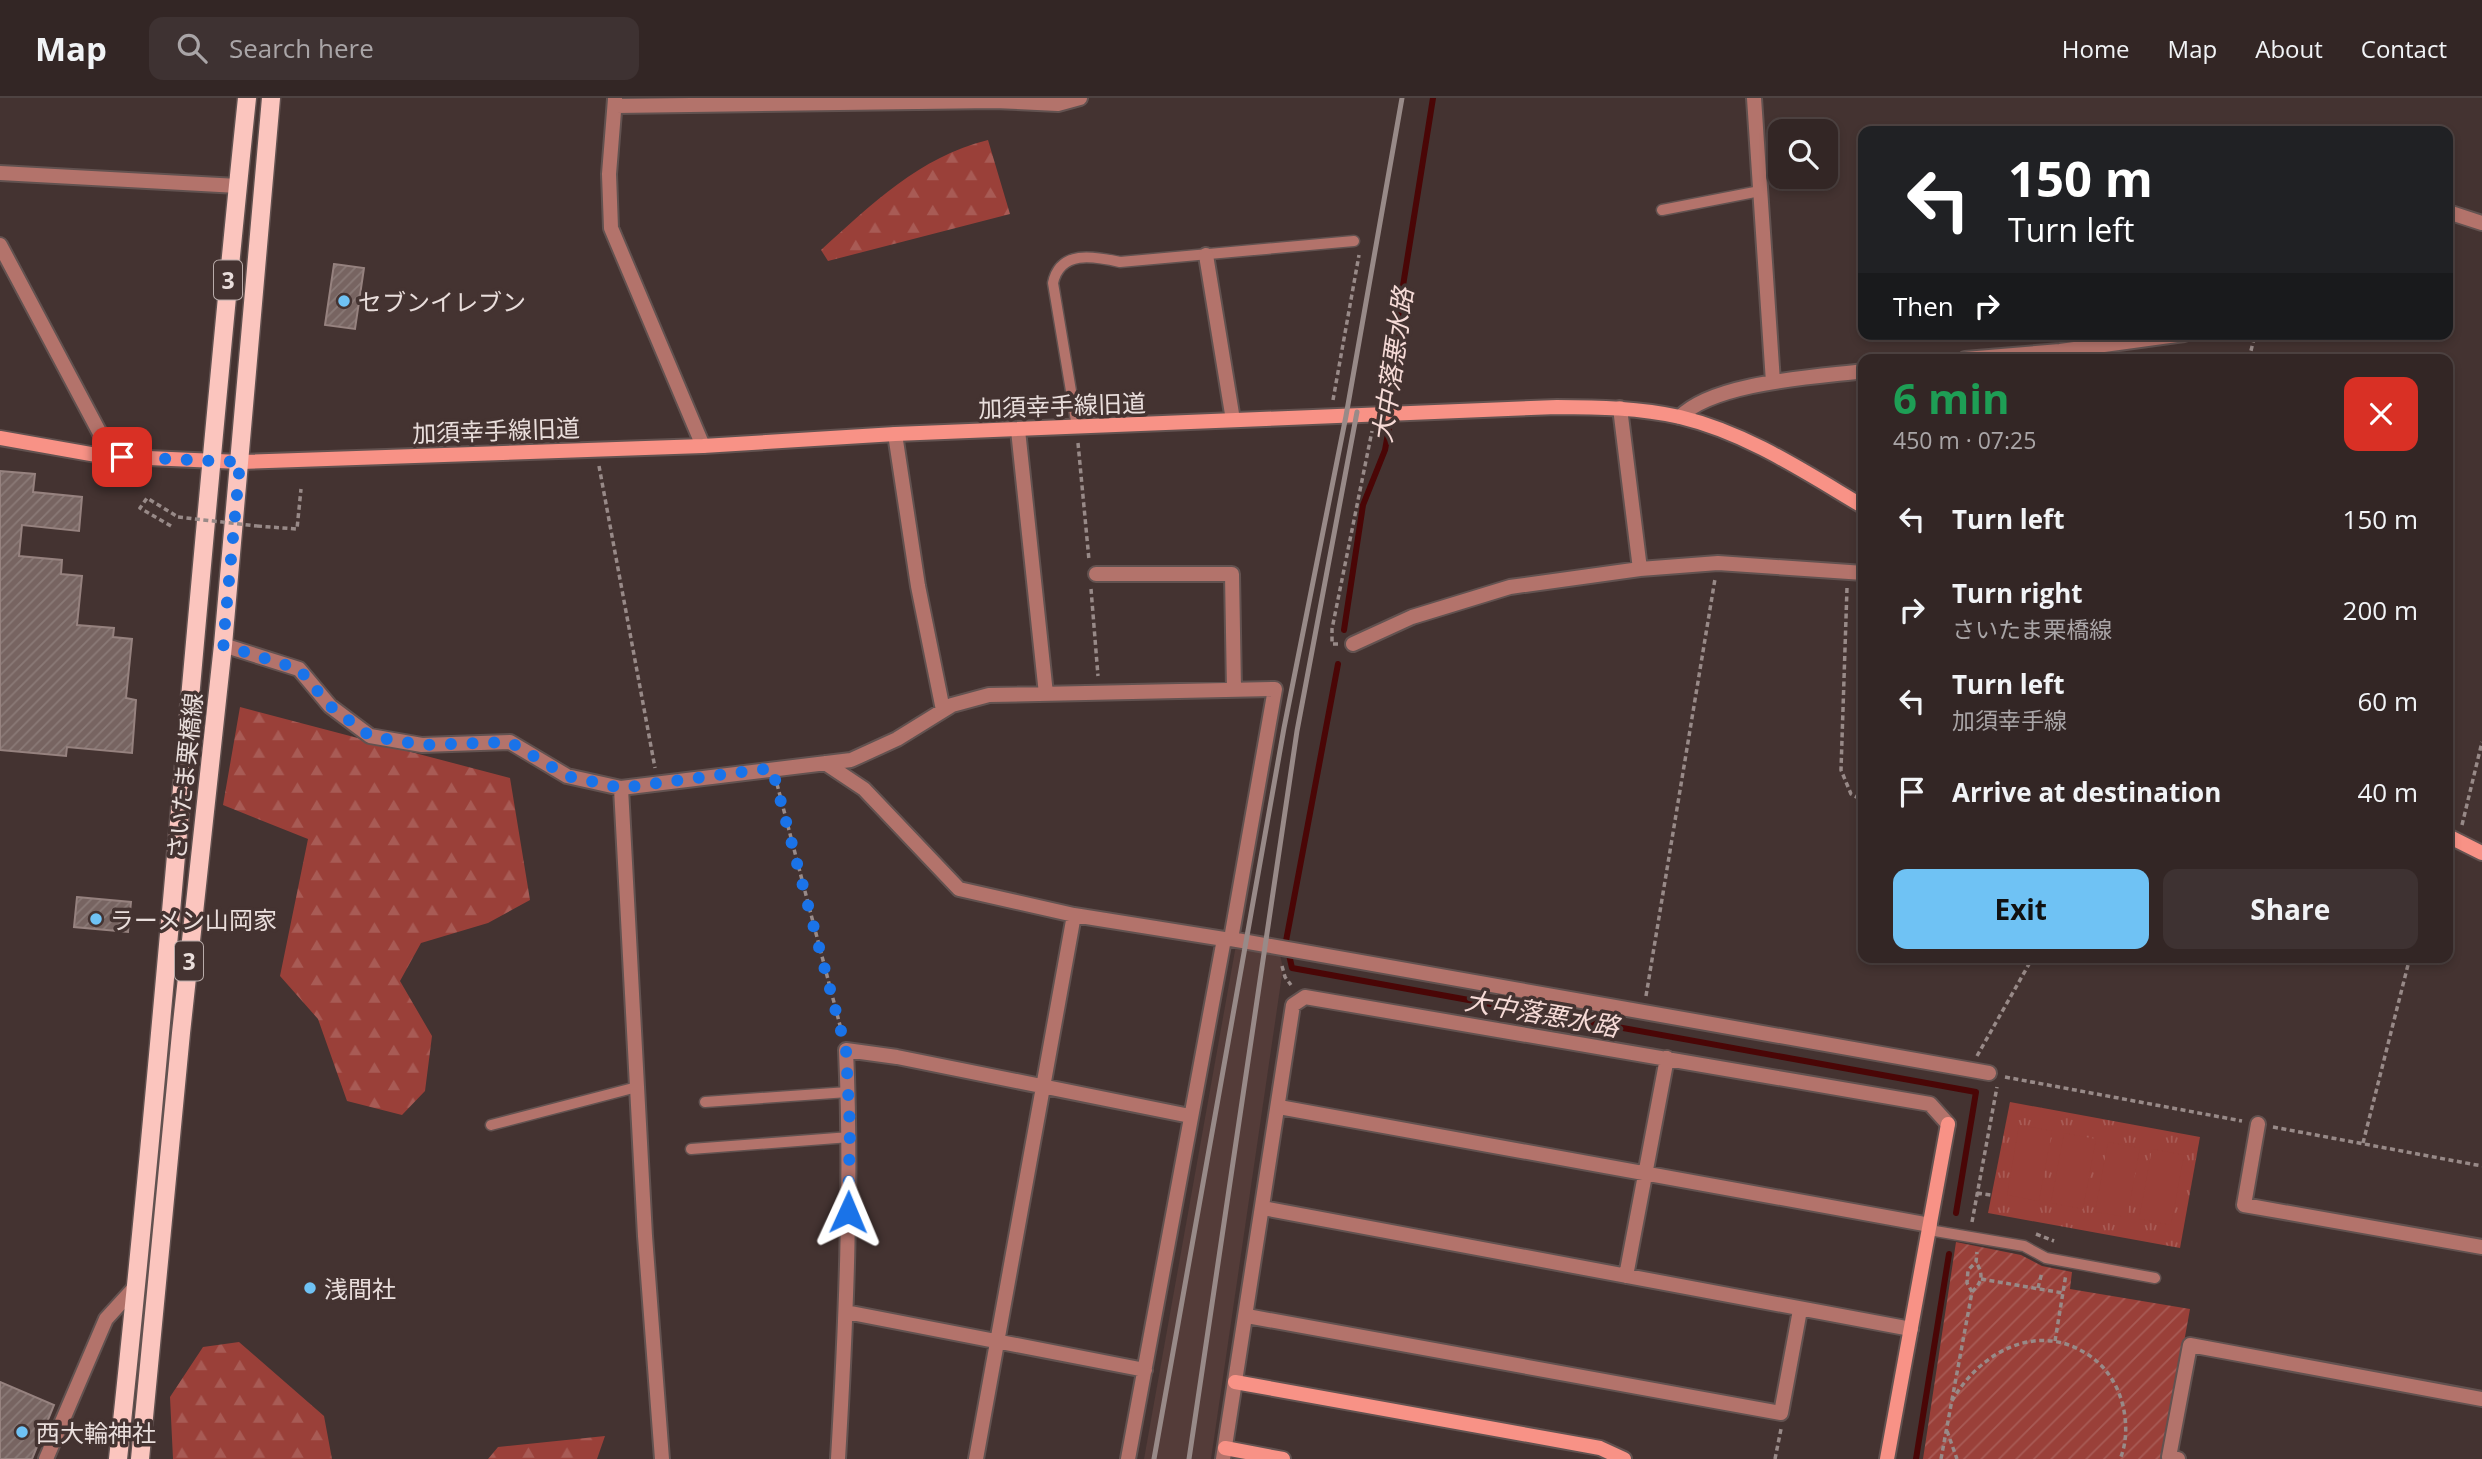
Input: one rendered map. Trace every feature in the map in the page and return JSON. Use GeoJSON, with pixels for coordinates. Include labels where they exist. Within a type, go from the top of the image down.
{"type":"FeatureCollection","features":[{"type":"Feature","properties":{"kind":"main road","name":"さいたま栗橋線"},"geometry":{"type":"LineString","coordinates":[[118,1459],[137,1285],[210,462],[247,98]]}},
{"type":"Feature","properties":{"kind":"main road","name":"さいたま栗橋線"},"geometry":{"type":"LineString","coordinates":[[140,1459],[181,1034],[223,645],[271,98]]}},
{"type":"Feature","properties":{"kind":"street"},"geometry":{"type":"LineString","coordinates":[[703,446],[611,228],[609,174],[615,102],[995,101],[1058,104],[1080,98]]}},
{"type":"Feature","properties":{"kind":"street"},"geometry":{"type":"LineString","coordinates":[[1754,98],[1773,382]]}},
{"type":"Feature","properties":{"kind":"street"},"geometry":{"type":"LineString","coordinates":[[0,173],[238,186]]}},
{"type":"Feature","properties":{"kind":"street"},"geometry":{"type":"LineString","coordinates":[[2453,214],[2482,223]]}},
{"type":"Feature","properties":{"kind":"street"},"geometry":{"type":"LineString","coordinates":[[0,246],[103,439],[102,456]]}},
{"type":"Feature","properties":{"kind":"street"},"geometry":{"type":"LineString","coordinates":[[1206,255],[1233,420]]}},
{"type":"Feature","properties":{"kind":"street"},"geometry":{"type":"LineString","coordinates":[[2024,354],[2141,340]]}},
{"type":"Feature","properties":{"kind":"street"},"geometry":{"type":"LineString","coordinates":[[1680,417],[1689,408],[1702,402],[1773,382],[1858,372]]}},
{"type":"Feature","properties":{"kind":"street","name":"加須幸手線旧道"},"geometry":{"type":"LineString","coordinates":[[0,438],[102,456],[240,462],[703,446],[895,434],[1557,407],[1620,408],[1680,417],[1775,454],[1858,503]]}},
{"type":"Feature","properties":{"kind":"street"},"geometry":{"type":"LineString","coordinates":[[1620,408],[1640,569]]}},
{"type":"Feature","properties":{"kind":"street"},"geometry":{"type":"LineString","coordinates":[[1018,430],[1046,694]]}},
{"type":"Feature","properties":{"kind":"street"},"geometry":{"type":"LineString","coordinates":[[895,434],[918,586],[943,710]]}},
{"type":"Feature","properties":{"kind":"street"},"geometry":{"type":"LineString","coordinates":[[1353,644],[1412,617],[1510,587],[1640,569],[1718,563],[1858,573]]}},
{"type":"Feature","properties":{"kind":"street"},"geometry":{"type":"LineString","coordinates":[[1096,574],[1231,574],[1234,690]]}},
{"type":"Feature","properties":{"kind":"street"},"geometry":{"type":"LineString","coordinates":[[223,645],[299,669],[330,706],[370,736],[422,745],[510,742],[567,776],[621,788],[851,760],[897,740],[943,710],[989,695],[1275,689],[1190,1116],[1128,1459]]}},
{"type":"Feature","properties":{"kind":"street"},"geometry":{"type":"LineString","coordinates":[[825,762],[864,789],[959,889],[1074,915],[1227,939],[1994,1074]]}},
{"type":"Feature","properties":{"kind":"street"},"geometry":{"type":"LineString","coordinates":[[621,788],[637,1087],[662,1459]]}},
{"type":"Feature","properties":{"kind":"street"},"geometry":{"type":"LineString","coordinates":[[2453,838],[2482,853]]}},
{"type":"Feature","properties":{"kind":"street"},"geometry":{"type":"LineString","coordinates":[[976,1459],[1074,915]]}},
{"type":"Feature","properties":{"kind":"street"},"geometry":{"type":"LineString","coordinates":[[1283,1459],[1224,1454],[1293,1005],[1305,997],[1930,1104],[1948,1124],[1887,1459]]}},
{"type":"Feature","properties":{"kind":"street"},"geometry":{"type":"LineString","coordinates":[[838,1459],[846,1312],[850,1137],[846,1050],[897,1057],[1190,1116]]}},
{"type":"Feature","properties":{"kind":"street"},"geometry":{"type":"LineString","coordinates":[[1626,1276],[1667,1058]]}},
{"type":"Feature","properties":{"kind":"street"},"geometry":{"type":"LineString","coordinates":[[1279,1107],[1645,1172],[1930,1227]]}},
{"type":"Feature","properties":{"kind":"street"},"geometry":{"type":"LineString","coordinates":[[2258,1124],[2244,1205],[2482,1247]]}},
{"type":"Feature","properties":{"kind":"street"},"geometry":{"type":"LineString","coordinates":[[1263,1208],[1911,1329]]}},
{"type":"Feature","properties":{"kind":"street"},"geometry":{"type":"LineString","coordinates":[[46,1459],[106,1319],[137,1285]]}},
{"type":"Feature","properties":{"kind":"street"},"geometry":{"type":"LineString","coordinates":[[1247,1316],[1781,1413],[1800,1310]]}},
{"type":"Feature","properties":{"kind":"street"},"geometry":{"type":"LineString","coordinates":[[846,1312],[1144,1370]]}},
{"type":"Feature","properties":{"kind":"street"},"geometry":{"type":"LineString","coordinates":[[2178,1459],[2169,1457],[2190,1345],[2482,1399]]}},
{"type":"Feature","properties":{"kind":"street"},"geometry":{"type":"LineString","coordinates":[[1235,1382],[1600,1448],[1624,1459]]}},
{"type":"Feature","properties":{"kind":"lane"},"geometry":{"type":"LineString","coordinates":[[1662,210],[1760,191]]}},
{"type":"Feature","properties":{"kind":"lane"},"geometry":{"type":"LineString","coordinates":[[1077,427],[1053,283],[1061,264],[1071,258],[1100,257],[1120,261],[1354,241]]}},
{"type":"Feature","properties":{"kind":"lane"},"geometry":{"type":"LineString","coordinates":[[491,1125],[637,1087]]}},
{"type":"Feature","properties":{"kind":"lane"},"geometry":{"type":"LineString","coordinates":[[705,1102],[848,1091]]}},
{"type":"Feature","properties":{"kind":"lane"},"geometry":{"type":"LineString","coordinates":[[691,1149],[850,1137]]}},
{"type":"Feature","properties":{"kind":"lane"},"geometry":{"type":"LineString","coordinates":[[1930,1227],[2024,1246],[2046,1258],[2155,1278]]}},
{"type":"Feature","properties":{"kind":"path"},"geometry":{"type":"LineString","coordinates":[[1333,402],[1361,243],[1354,241]]}},
{"type":"Feature","properties":{"kind":"path"},"geometry":{"type":"LineString","coordinates":[[1353,644],[1332,644],[1332,629],[1376,415]]}},
{"type":"Feature","properties":{"kind":"path"},"geometry":{"type":"LineString","coordinates":[[596,450],[658,783]]}},
{"type":"Feature","properties":{"kind":"path"},"geometry":{"type":"LineString","coordinates":[[171,526],[140,508],[148,498],[178,517],[297,529],[302,489]]}},
{"type":"Feature","properties":{"kind":"path"},"geometry":{"type":"LineString","coordinates":[[1643,1012],[1718,563]]}},
{"type":"Feature","properties":{"kind":"path"},"geometry":{"type":"LineString","coordinates":[[1847,572],[1841,770],[1852,794],[1858,798]]}},
{"type":"Feature","properties":{"kind":"path"},"geometry":{"type":"LineString","coordinates":[[2453,838],[2482,742]]}},
{"type":"Feature","properties":{"kind":"path"},"geometry":{"type":"LineString","coordinates":[[772,768],[846,1050]]}},
{"type":"Feature","properties":{"kind":"path"},"geometry":{"type":"LineString","coordinates":[[1969,1070],[2030,963]]}},
{"type":"Feature","properties":{"kind":"path"},"geometry":{"type":"LineString","coordinates":[[2363,1143],[2408,963]]}},
{"type":"Feature","properties":{"kind":"path"},"geometry":{"type":"LineString","coordinates":[[1972,1222],[1994,1074],[2482,1166]]}},
{"type":"Feature","properties":{"kind":"path"},"geometry":{"type":"LineString","coordinates":[[1977,1193],[1991,1195]]}},
{"type":"Feature","properties":{"kind":"path"},"geometry":{"type":"LineString","coordinates":[[1966,1250],[1978,1252],[1976,1262],[1968,1270],[1966,1283],[1972,1292]]}},
{"type":"Feature","properties":{"kind":"path"},"geometry":{"type":"LineString","coordinates":[[1941,1459],[1972,1292],[1981,1279],[1982,1272],[1976,1262]]}},
{"type":"Feature","properties":{"kind":"path"},"geometry":{"type":"LineString","coordinates":[[2055,1341],[2068,1262]]}},
{"type":"Feature","properties":{"kind":"path"},"geometry":{"type":"LineString","coordinates":[[2038,1289],[2042,1270]]}},
{"type":"Feature","properties":{"kind":"path"},"geometry":{"type":"LineString","coordinates":[[1981,1279],[2063,1293]]}},
{"type":"Feature","properties":{"kind":"path"},"geometry":{"type":"LineString","coordinates":[[1952,1401],[1972,1372],[1998,1353],[2034,1339],[2055,1341],[2094,1359],[2116,1385],[2125,1414],[2126,1435],[2120,1459]]}},
{"type":"Feature","properties":{"kind":"path"},"geometry":{"type":"LineString","coordinates":[[1775,1459],[1782,1426],[1781,1413]]}},
{"type":"Feature","properties":{"kind":"path"},"geometry":{"type":"LineString","coordinates":[[1947,1430],[1957,1459]]}},
{"type":"Feature","properties":{"kind":"shaded area"},"geometry":{"type":"Polygon","coordinates":[[[1236,945],[1279,951],[1283,968],[1211,1459],[1144,1459],[1236,945]]]}},
{"type":"Feature","properties":{"kind":"green space"},"geometry":{"type":"Polygon","coordinates":[[[988,140],[1010,214],[828,261],[821,250],[878,199],[918,170],[940,158],[988,140]]]}},
{"type":"Feature","properties":{"kind":"green space"},"geometry":{"type":"Polygon","coordinates":[[[240,707],[510,778],[530,900],[488,923],[421,943],[400,981],[432,1036],[425,1091],[402,1115],[347,1101],[318,1019],[280,976],[308,839],[223,805],[240,707]]]}},
{"type":"Feature","properties":{"kind":"green space"},"geometry":{"type":"Polygon","coordinates":[[[2010,1102],[2200,1137],[2180,1248],[1988,1213],[2010,1102]]]}},
{"type":"Feature","properties":{"kind":"green space"},"geometry":{"type":"Polygon","coordinates":[[[2019,1125],[2052,1131],[2039,1201],[2007,1195],[2019,1125]]]}},
{"type":"Feature","properties":{"kind":"green space"},"geometry":{"type":"Polygon","coordinates":[[[2064,1133],[2096,1139],[2083,1209],[2051,1203],[2064,1133]]]}},
{"type":"Feature","properties":{"kind":"green space"},"geometry":{"type":"Polygon","coordinates":[[[2108,1142],[2140,1148],[2127,1217],[2095,1212],[2108,1142]]]}},
{"type":"Feature","properties":{"kind":"green space"},"geometry":{"type":"Polygon","coordinates":[[[2152,1149],[2184,1155],[2171,1225],[2139,1219],[2152,1149]]]}},
{"type":"Feature","properties":{"kind":"green space"},"geometry":{"type":"Polygon","coordinates":[[[1956,1242],[2021,1255],[2042,1266],[2072,1272],[2070,1289],[2190,1309],[2163,1459],[1923,1459],[1956,1242]]]}},
{"type":"Feature","properties":{"kind":"green space"},"geometry":{"type":"Polygon","coordinates":[[[239,1342],[324,1416],[332,1459],[173,1459],[170,1397],[203,1347],[239,1342]]]}},
{"type":"Feature","properties":{"kind":"green space"},"geometry":{"type":"Polygon","coordinates":[[[605,1436],[597,1459],[488,1459],[498,1447],[605,1436]]]}},
{"type":"Feature","properties":{"kind":"building"},"geometry":{"type":"Polygon","coordinates":[[[334,264],[364,268],[355,329],[325,325],[334,264]]]}},
{"type":"Feature","properties":{"kind":"building"},"geometry":{"type":"Polygon","coordinates":[[[0,471],[35,474],[33,492],[82,497],[79,531],[22,525],[19,556],[62,560],[61,574],[82,576],[77,625],[114,628],[113,637],[132,639],[126,698],[136,700],[132,753],[67,747],[66,756],[0,750],[0,471]]]}},
{"type":"Feature","properties":{"kind":"building"},"geometry":{"type":"Polygon","coordinates":[[[77,897],[131,902],[128,932],[74,927],[77,897]]]}},
{"type":"Feature","properties":{"kind":"building","name":"西大輪神社"},"geometry":{"type":"Polygon","coordinates":[[[0,1382],[54,1405],[32,1459],[0,1459],[0,1382]]]}},
{"type":"Feature","properties":{"kind":"waterway","name":"大中落悪水路"},"geometry":{"type":"LineString","coordinates":[[1344,630],[1363,505],[1385,450],[1389,428],[1390,367],[1433,98]]}},
{"type":"Feature","properties":{"kind":"waterway","name":"大中落悪水路"},"geometry":{"type":"LineString","coordinates":[[1338,664],[1286,941],[1292,968],[1976,1092],[1956,1213]]}},
{"type":"Feature","properties":{"kind":"waterway","name":"大中落悪水路"},"geometry":{"type":"LineString","coordinates":[[1916,1459],[1949,1254]]}},
{"type":"Feature","properties":{"kind":"railway"},"geometry":{"type":"LineString","coordinates":[[1154,1459],[1284,728],[1346,416],[1402,98]]}},
{"type":"Feature","properties":{"kind":"railway"},"geometry":{"type":"LineString","coordinates":[[1189,1459],[1297,731],[1357,412]]}},
{"type":"Feature","properties":{"kind":"place","name":"セブンイレブン"},"geometry":{"type":"Point","coordinates":[344,301]}},
{"type":"Feature","properties":{"kind":"place","name":"ラーメン山岡家"},"geometry":{"type":"Point","coordinates":[96,919]}},
{"type":"Feature","properties":{"kind":"place","name":"浅間社"},"geometry":{"type":"Point","coordinates":[310,1288]}},
{"type":"Feature","properties":{"kind":"place","name":"西大輪神社"},"geometry":{"type":"Point","coordinates":[22,1432]}},
{"type":"Feature","properties":{"kind":"route"},"geometry":{"type":"LineString","coordinates":[[122,457],[240,462],[223,645],[299,669],[330,706],[370,736],[422,745],[510,742],[567,776],[621,788],[772,768],[846,1050],[850,1130],[848,1212]]}}]}
